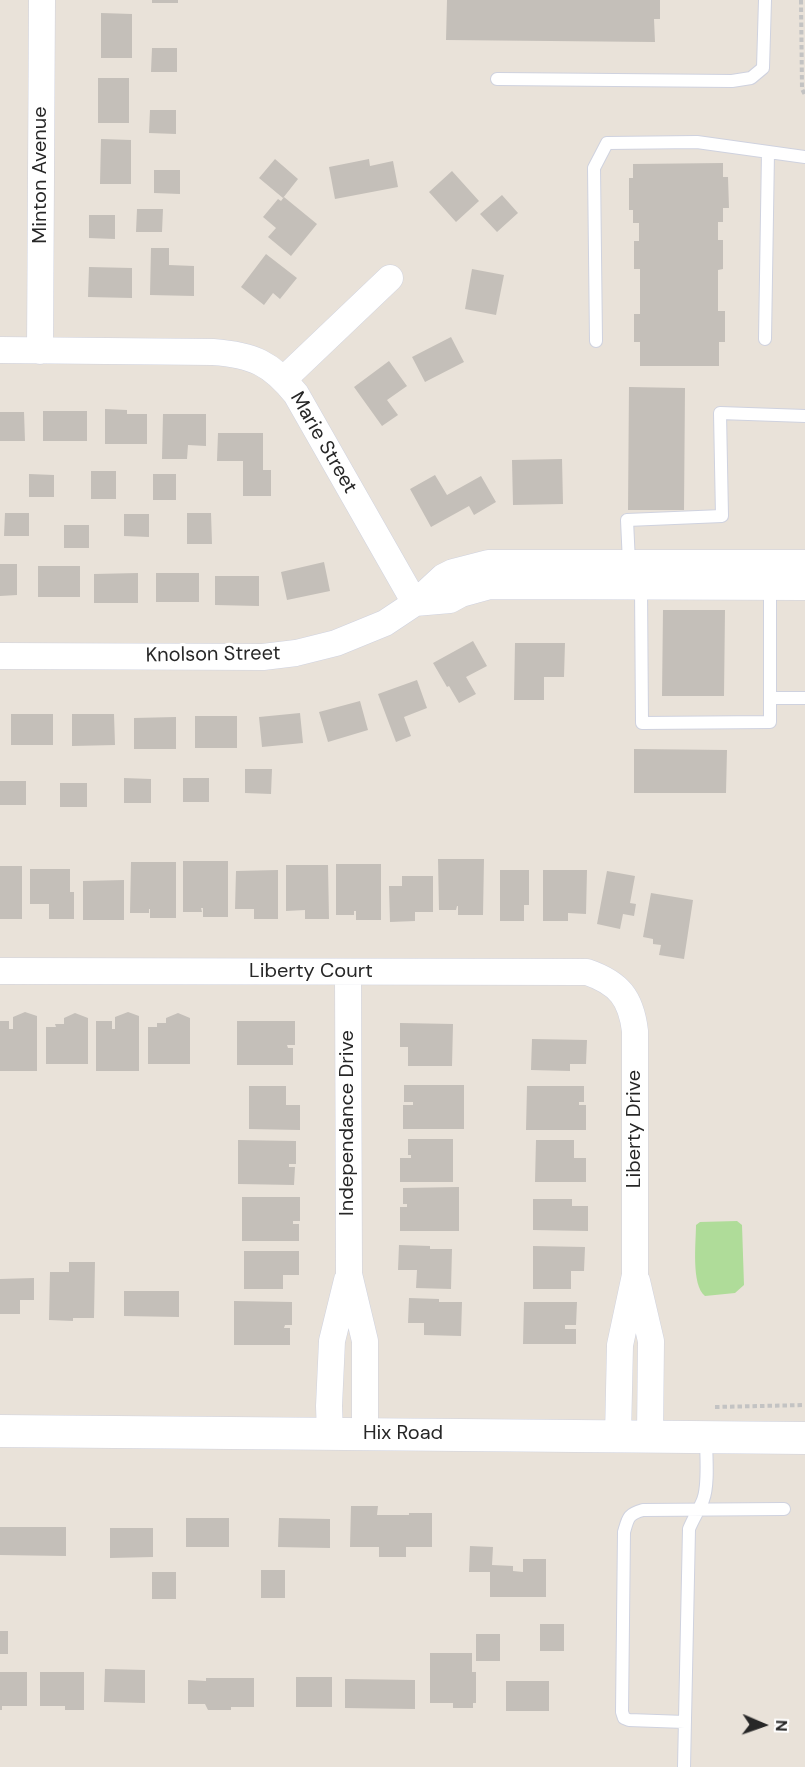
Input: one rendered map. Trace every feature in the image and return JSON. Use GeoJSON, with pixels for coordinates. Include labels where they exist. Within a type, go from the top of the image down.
{"type":"FeatureCollection","features":[{"type":"Feature","properties":{"kind":"street","name":"Minton Avenue"},"geometry":{"type":"LineString","coordinates":[[40,351],[42,0]]}},
{"type":"Feature","properties":{"kind":"street"},"geometry":{"type":"LineString","coordinates":[[284,379],[390,278]]}},
{"type":"Feature","properties":{"kind":"street","name":"Marie Street"},"geometry":{"type":"LineString","coordinates":[[0,350],[226,353],[254,359],[268,366],[284,379],[296,394],[415,603]]}},
{"type":"Feature","properties":{"kind":"street","name":"Knolson Street"},"geometry":{"type":"LineString","coordinates":[[772,579],[805,563]]}},
{"type":"Feature","properties":{"kind":"street","name":"Knolson Street"},"geometry":{"type":"LineString","coordinates":[[0,657],[263,657],[296,653],[336,643],[385,623],[415,603],[450,600],[461,594],[490,586],[633,579],[772,579],[805,586]]}},
{"type":"Feature","properties":{"kind":"street","name":"Liberty Court"},"geometry":{"type":"LineString","coordinates":[[0,970],[587,972],[603,978],[617,988]]}},
{"type":"Feature","properties":{"kind":"street","name":"Independance Drive"},"geometry":{"type":"LineString","coordinates":[[348,972],[349,1274]]}},
{"type":"Feature","properties":{"kind":"street","name":"Liberty Drive"},"geometry":{"type":"LineString","coordinates":[[617,988],[626,998],[633,1014],[635,1275]]}},
{"type":"Feature","properties":{"kind":"street"},"geometry":{"type":"LineString","coordinates":[[330,1434],[332,1341],[349,1274]]}},
{"type":"Feature","properties":{"kind":"street"},"geometry":{"type":"LineString","coordinates":[[349,1274],[364,1341],[365,1434]]}},
{"type":"Feature","properties":{"kind":"street"},"geometry":{"type":"LineString","coordinates":[[618,1436],[620,1345],[635,1275]]}},
{"type":"Feature","properties":{"kind":"street"},"geometry":{"type":"LineString","coordinates":[[635,1275],[651,1341],[650,1436]]}},
{"type":"Feature","properties":{"kind":"street","name":"Hix Road"},"geometry":{"type":"LineString","coordinates":[[0,1431],[805,1438]]}},
{"type":"Feature","properties":{"kind":"lane"},"geometry":{"type":"LineString","coordinates":[[497,79],[732,81],[751,78],[763,68],[765,0]]}},
{"type":"Feature","properties":{"kind":"lane"},"geometry":{"type":"LineString","coordinates":[[596,341],[594,168],[607,143],[697,142],[805,157]]}},
{"type":"Feature","properties":{"kind":"lane"},"geometry":{"type":"LineString","coordinates":[[765,339],[768,152]]}},
{"type":"Feature","properties":{"kind":"lane"},"geometry":{"type":"LineString","coordinates":[[772,579],[770,722],[642,723],[627,520],[722,516],[720,413],[805,416]]}},
{"type":"Feature","properties":{"kind":"lane"},"geometry":{"type":"LineString","coordinates":[[770,698],[805,698]]}},
{"type":"Feature","properties":{"kind":"lane"},"geometry":{"type":"LineString","coordinates":[[684,1767],[689,1529],[706,1491],[706,1437]]}},
{"type":"Feature","properties":{"kind":"lane"},"geometry":{"type":"LineString","coordinates":[[685,1722],[629,1720],[624,1718],[622,1712],[624,1532],[628,1518],[635,1512],[643,1510],[784,1509]]}},
{"type":"Feature","properties":{"kind":"path"},"geometry":{"type":"LineString","coordinates":[[801,0],[802,88],[805,95]]}},
{"type":"Feature","properties":{"kind":"path"},"geometry":{"type":"LineString","coordinates":[[715,1407],[805,1405]]}},
{"type":"Feature","properties":{"kind":"green space"},"geometry":{"type":"Polygon","coordinates":[[[737,1221],[742,1225],[744,1285],[735,1293],[705,1296],[696,1273],[696,1225],[700,1222],[737,1221]]]}},
{"type":"Feature","properties":{"kind":"building"},"geometry":{"type":"Polygon","coordinates":[[[152,0],[178,0],[178,3],[152,3],[152,0]]]}},
{"type":"Feature","properties":{"kind":"building"},"geometry":{"type":"Polygon","coordinates":[[[447,0],[660,0],[660,19],[654,19],[655,42],[446,40],[447,0]]]}},
{"type":"Feature","properties":{"kind":"building"},"geometry":{"type":"Polygon","coordinates":[[[101,13],[132,14],[132,58],[101,58],[101,13]]]}},
{"type":"Feature","properties":{"kind":"building"},"geometry":{"type":"Polygon","coordinates":[[[152,48],[177,48],[177,72],[151,72],[152,48]]]}},
{"type":"Feature","properties":{"kind":"building"},"geometry":{"type":"Polygon","coordinates":[[[98,78],[129,78],[129,123],[98,123],[98,78]]]}},
{"type":"Feature","properties":{"kind":"building"},"geometry":{"type":"Polygon","coordinates":[[[150,110],[176,110],[176,134],[149,133],[150,110]]]}},
{"type":"Feature","properties":{"kind":"building"},"geometry":{"type":"Polygon","coordinates":[[[101,139],[131,140],[131,184],[100,184],[101,139]]]}},
{"type":"Feature","properties":{"kind":"building"},"geometry":{"type":"Polygon","coordinates":[[[275,159],[298,179],[283,198],[259,178],[275,159]]]}},
{"type":"Feature","properties":{"kind":"building"},"geometry":{"type":"Polygon","coordinates":[[[369,159],[370,166],[393,161],[398,187],[335,199],[329,167],[369,159]]]}},
{"type":"Feature","properties":{"kind":"building"},"geometry":{"type":"Polygon","coordinates":[[[723,163],[723,177],[728,177],[729,208],[723,208],[723,222],[718,222],[718,240],[723,240],[723,269],[718,270],[718,311],[725,311],[725,342],[719,342],[719,366],[640,366],[640,342],[634,342],[634,314],[640,314],[640,269],[634,269],[634,241],[639,241],[639,223],[633,223],[633,210],[629,210],[629,178],[633,178],[633,164],[723,163]]]}},
{"type":"Feature","properties":{"kind":"building"},"geometry":{"type":"Polygon","coordinates":[[[154,170],[180,170],[180,194],[154,193],[154,170]]]}},
{"type":"Feature","properties":{"kind":"building"},"geometry":{"type":"Polygon","coordinates":[[[452,171],[479,201],[456,222],[429,192],[452,171]]]}},
{"type":"Feature","properties":{"kind":"building"},"geometry":{"type":"Polygon","coordinates":[[[502,195],[518,213],[497,232],[480,214],[502,195]]]}},
{"type":"Feature","properties":{"kind":"building"},"geometry":{"type":"Polygon","coordinates":[[[284,197],[317,224],[291,256],[268,237],[276,228],[263,217],[278,199],[281,201],[284,197]]]}},
{"type":"Feature","properties":{"kind":"building"},"geometry":{"type":"Polygon","coordinates":[[[137,209],[163,209],[162,232],[136,232],[137,209]]]}},
{"type":"Feature","properties":{"kind":"building"},"geometry":{"type":"Polygon","coordinates":[[[89,215],[115,215],[115,239],[89,238],[89,215]]]}},
{"type":"Feature","properties":{"kind":"building"},"geometry":{"type":"Polygon","coordinates":[[[151,248],[169,248],[169,265],[194,266],[194,296],[150,295],[151,248]]]}},
{"type":"Feature","properties":{"kind":"building"},"geometry":{"type":"Polygon","coordinates":[[[266,254],[297,278],[280,299],[273,293],[264,305],[241,287],[266,254]]]}},
{"type":"Feature","properties":{"kind":"building"},"geometry":{"type":"Polygon","coordinates":[[[89,267],[132,268],[132,298],[88,297],[89,267]]]}},
{"type":"Feature","properties":{"kind":"building"},"geometry":{"type":"Polygon","coordinates":[[[472,269],[504,275],[496,315],[465,309],[472,269]]]}},
{"type":"Feature","properties":{"kind":"building"},"geometry":{"type":"Polygon","coordinates":[[[451,337],[464,362],[425,382],[412,357],[451,337]]]}},
{"type":"Feature","properties":{"kind":"building"},"geometry":{"type":"Polygon","coordinates":[[[389,361],[407,386],[387,400],[398,415],[382,426],[354,387],[389,361]]]}},
{"type":"Feature","properties":{"kind":"building"},"geometry":{"type":"Polygon","coordinates":[[[629,387],[685,388],[684,510],[628,510],[629,387]]]}},
{"type":"Feature","properties":{"kind":"building"},"geometry":{"type":"Polygon","coordinates":[[[105,409],[127,410],[127,414],[147,414],[147,444],[105,444],[105,409]]]}},
{"type":"Feature","properties":{"kind":"building"},"geometry":{"type":"Polygon","coordinates":[[[43,411],[87,411],[87,441],[43,441],[43,411]]]}},
{"type":"Feature","properties":{"kind":"building"},"geometry":{"type":"Polygon","coordinates":[[[0,412],[24,412],[25,441],[0,441],[0,412]]]}},
{"type":"Feature","properties":{"kind":"building"},"geometry":{"type":"Polygon","coordinates":[[[163,414],[206,414],[206,446],[188,445],[187,459],[162,459],[163,414]]]}},
{"type":"Feature","properties":{"kind":"building"},"geometry":{"type":"Polygon","coordinates":[[[218,433],[263,433],[263,470],[271,470],[271,496],[243,496],[243,461],[217,461],[218,433]]]}},
{"type":"Feature","properties":{"kind":"building"},"geometry":{"type":"Polygon","coordinates":[[[562,459],[563,504],[513,505],[512,460],[562,459]]]}},
{"type":"Feature","properties":{"kind":"building"},"geometry":{"type":"Polygon","coordinates":[[[91,471],[116,471],[116,499],[91,499],[91,471]]]}},
{"type":"Feature","properties":{"kind":"building"},"geometry":{"type":"Polygon","coordinates":[[[29,474],[54,475],[54,497],[29,497],[29,474]]]}},
{"type":"Feature","properties":{"kind":"building"},"geometry":{"type":"Polygon","coordinates":[[[153,474],[176,474],[176,500],[153,500],[153,474]]]}},
{"type":"Feature","properties":{"kind":"building"},"geometry":{"type":"Polygon","coordinates":[[[435,475],[447,495],[481,476],[496,502],[474,515],[469,506],[431,527],[410,489],[435,475]]]}},
{"type":"Feature","properties":{"kind":"building"},"geometry":{"type":"Polygon","coordinates":[[[5,513],[29,513],[29,536],[4,536],[5,513]]]}},
{"type":"Feature","properties":{"kind":"building"},"geometry":{"type":"Polygon","coordinates":[[[187,513],[211,513],[212,544],[187,544],[187,513]]]}},
{"type":"Feature","properties":{"kind":"building"},"geometry":{"type":"Polygon","coordinates":[[[124,514],[149,514],[149,537],[124,536],[124,514]]]}},
{"type":"Feature","properties":{"kind":"building"},"geometry":{"type":"Polygon","coordinates":[[[64,525],[89,525],[89,548],[64,548],[64,525]]]}},
{"type":"Feature","properties":{"kind":"building"},"geometry":{"type":"Polygon","coordinates":[[[324,562],[330,591],[287,600],[281,572],[324,562]]]}},
{"type":"Feature","properties":{"kind":"building"},"geometry":{"type":"Polygon","coordinates":[[[0,564],[17,564],[17,595],[0,596],[0,564]]]}},
{"type":"Feature","properties":{"kind":"building"},"geometry":{"type":"Polygon","coordinates":[[[38,566],[80,566],[80,597],[38,597],[38,566]]]}},
{"type":"Feature","properties":{"kind":"building"},"geometry":{"type":"Polygon","coordinates":[[[138,573],[138,603],[94,603],[94,574],[138,573]]]}},
{"type":"Feature","properties":{"kind":"building"},"geometry":{"type":"Polygon","coordinates":[[[156,573],[199,573],[199,602],[156,602],[156,573]]]}},
{"type":"Feature","properties":{"kind":"building"},"geometry":{"type":"Polygon","coordinates":[[[215,576],[259,576],[259,606],[215,605],[215,576]]]}},
{"type":"Feature","properties":{"kind":"building"},"geometry":{"type":"Polygon","coordinates":[[[663,610],[725,610],[724,696],[662,696],[663,610]]]}},
{"type":"Feature","properties":{"kind":"building"},"geometry":{"type":"Polygon","coordinates":[[[473,641],[487,666],[466,677],[476,694],[459,703],[433,663],[473,641]]]}},
{"type":"Feature","properties":{"kind":"building"},"geometry":{"type":"Polygon","coordinates":[[[515,643],[565,643],[564,677],[544,677],[544,700],[514,700],[515,643]]]}},
{"type":"Feature","properties":{"kind":"building"},"geometry":{"type":"Polygon","coordinates":[[[417,680],[427,708],[404,717],[411,736],[396,742],[378,694],[417,680]]]}},
{"type":"Feature","properties":{"kind":"building"},"geometry":{"type":"Polygon","coordinates":[[[360,701],[368,730],[328,742],[319,712],[360,701]]]}},
{"type":"Feature","properties":{"kind":"building"},"geometry":{"type":"Polygon","coordinates":[[[300,713],[303,743],[262,747],[259,717],[300,713]]]}},
{"type":"Feature","properties":{"kind":"building"},"geometry":{"type":"Polygon","coordinates":[[[11,714],[53,714],[53,745],[11,745],[11,714]]]}},
{"type":"Feature","properties":{"kind":"building"},"geometry":{"type":"Polygon","coordinates":[[[72,714],[114,714],[115,745],[72,746],[72,714]]]}},
{"type":"Feature","properties":{"kind":"building"},"geometry":{"type":"Polygon","coordinates":[[[195,716],[237,716],[237,748],[195,748],[195,716]]]}},
{"type":"Feature","properties":{"kind":"building"},"geometry":{"type":"Polygon","coordinates":[[[176,717],[176,749],[134,749],[134,718],[176,717]]]}},
{"type":"Feature","properties":{"kind":"building"},"geometry":{"type":"Polygon","coordinates":[[[634,749],[727,750],[726,793],[634,793],[634,749]]]}},
{"type":"Feature","properties":{"kind":"building"},"geometry":{"type":"Polygon","coordinates":[[[245,769],[272,769],[271,794],[245,793],[245,769]]]}},
{"type":"Feature","properties":{"kind":"building"},"geometry":{"type":"Polygon","coordinates":[[[124,778],[151,779],[151,803],[124,803],[124,778]]]}},
{"type":"Feature","properties":{"kind":"building"},"geometry":{"type":"Polygon","coordinates":[[[183,778],[209,778],[209,802],[183,802],[183,778]]]}},
{"type":"Feature","properties":{"kind":"building"},"geometry":{"type":"Polygon","coordinates":[[[0,781],[26,781],[26,805],[0,805],[0,781]]]}},
{"type":"Feature","properties":{"kind":"building"},"geometry":{"type":"Polygon","coordinates":[[[60,783],[87,783],[87,807],[60,807],[60,783]]]}},
{"type":"Feature","properties":{"kind":"building"},"geometry":{"type":"Polygon","coordinates":[[[438,859],[484,859],[483,915],[458,915],[458,906],[456,910],[439,910],[438,859]]]}},
{"type":"Feature","properties":{"kind":"building"},"geometry":{"type":"Polygon","coordinates":[[[183,861],[228,861],[228,917],[203,917],[203,908],[201,908],[202,912],[183,912],[183,861]]]}},
{"type":"Feature","properties":{"kind":"building"},"geometry":{"type":"Polygon","coordinates":[[[131,862],[176,862],[176,918],[150,918],[150,909],[149,913],[130,913],[131,862]]]}},
{"type":"Feature","properties":{"kind":"building"},"geometry":{"type":"Polygon","coordinates":[[[336,864],[381,864],[381,920],[356,920],[356,911],[354,915],[336,915],[336,864]]]}},
{"type":"Feature","properties":{"kind":"building"},"geometry":{"type":"Polygon","coordinates":[[[286,865],[328,865],[329,919],[305,919],[305,910],[286,911],[286,865]]]}},
{"type":"Feature","properties":{"kind":"building"},"geometry":{"type":"Polygon","coordinates":[[[0,866],[22,866],[22,919],[0,919],[0,866]]]}},
{"type":"Feature","properties":{"kind":"building"},"geometry":{"type":"Polygon","coordinates":[[[30,869],[70,869],[70,892],[74,892],[74,919],[49,919],[49,904],[30,904],[30,869]]]}},
{"type":"Feature","properties":{"kind":"building"},"geometry":{"type":"Polygon","coordinates":[[[278,870],[278,919],[254,919],[254,909],[235,909],[236,871],[278,870]]]}},
{"type":"Feature","properties":{"kind":"building"},"geometry":{"type":"Polygon","coordinates":[[[500,870],[529,870],[529,905],[524,905],[524,921],[500,921],[500,870]]]}},
{"type":"Feature","properties":{"kind":"building"},"geometry":{"type":"Polygon","coordinates":[[[543,870],[587,870],[586,914],[568,913],[568,921],[543,921],[543,870]]]}},
{"type":"Feature","properties":{"kind":"building"},"geometry":{"type":"Polygon","coordinates":[[[607,871],[635,876],[630,903],[636,904],[634,916],[623,914],[620,929],[597,924],[607,871]]]}},
{"type":"Feature","properties":{"kind":"building"},"geometry":{"type":"Polygon","coordinates":[[[402,876],[433,876],[433,912],[415,912],[415,921],[390,922],[389,886],[402,886],[402,876]]]}},
{"type":"Feature","properties":{"kind":"building"},"geometry":{"type":"Polygon","coordinates":[[[124,880],[124,920],[83,920],[83,881],[124,880]]]}},
{"type":"Feature","properties":{"kind":"building"},"geometry":{"type":"Polygon","coordinates":[[[651,893],[693,900],[684,959],[659,955],[661,945],[653,944],[653,939],[643,937],[651,893]]]}},
{"type":"Feature","properties":{"kind":"building"},"geometry":{"type":"Polygon","coordinates":[[[25,1012],[37,1016],[37,1071],[0,1071],[0,1021],[9,1021],[9,1029],[13,1029],[13,1017],[25,1012]]]}},
{"type":"Feature","properties":{"kind":"building"},"geometry":{"type":"Polygon","coordinates":[[[128,1012],[139,1016],[139,1071],[96,1071],[96,1021],[112,1021],[112,1029],[115,1029],[115,1017],[128,1012]]]}},
{"type":"Feature","properties":{"kind":"building"},"geometry":{"type":"Polygon","coordinates":[[[75,1013],[88,1018],[88,1064],[46,1064],[46,1027],[64,1024],[64,1018],[75,1013]]]}},
{"type":"Feature","properties":{"kind":"building"},"geometry":{"type":"Polygon","coordinates":[[[178,1013],[190,1018],[190,1064],[148,1064],[148,1027],[157,1027],[157,1023],[166,1023],[166,1018],[178,1013]]]}},
{"type":"Feature","properties":{"kind":"building"},"geometry":{"type":"Polygon","coordinates":[[[237,1021],[295,1021],[295,1045],[287,1045],[288,1048],[293,1048],[293,1065],[237,1065],[237,1021]]]}},
{"type":"Feature","properties":{"kind":"building"},"geometry":{"type":"Polygon","coordinates":[[[400,1023],[453,1024],[452,1066],[408,1066],[408,1047],[400,1047],[400,1023]]]}},
{"type":"Feature","properties":{"kind":"building"},"geometry":{"type":"Polygon","coordinates":[[[532,1039],[587,1040],[586,1064],[570,1064],[570,1071],[531,1070],[532,1039]]]}},
{"type":"Feature","properties":{"kind":"building"},"geometry":{"type":"Polygon","coordinates":[[[404,1085],[464,1085],[464,1129],[403,1129],[403,1105],[413,1105],[413,1102],[404,1102],[404,1085]]]}},
{"type":"Feature","properties":{"kind":"building"},"geometry":{"type":"Polygon","coordinates":[[[249,1086],[286,1086],[286,1105],[300,1105],[300,1130],[249,1129],[249,1086]]]}},
{"type":"Feature","properties":{"kind":"building"},"geometry":{"type":"Polygon","coordinates":[[[527,1086],[584,1086],[584,1102],[579,1102],[579,1105],[586,1105],[586,1130],[526,1130],[527,1086]]]}},
{"type":"Feature","properties":{"kind":"building"},"geometry":{"type":"Polygon","coordinates":[[[408,1139],[453,1139],[453,1182],[400,1182],[400,1158],[411,1158],[411,1155],[408,1155],[408,1139]]]}},
{"type":"Feature","properties":{"kind":"building"},"geometry":{"type":"Polygon","coordinates":[[[238,1140],[296,1141],[296,1164],[289,1164],[289,1167],[295,1167],[294,1185],[238,1184],[238,1140]]]}},
{"type":"Feature","properties":{"kind":"building"},"geometry":{"type":"Polygon","coordinates":[[[536,1140],[574,1140],[574,1158],[586,1158],[586,1182],[535,1182],[536,1140]]]}},
{"type":"Feature","properties":{"kind":"building"},"geometry":{"type":"Polygon","coordinates":[[[459,1187],[459,1231],[400,1231],[400,1207],[407,1207],[407,1204],[403,1204],[403,1188],[459,1187]]]}},
{"type":"Feature","properties":{"kind":"building"},"geometry":{"type":"Polygon","coordinates":[[[242,1197],[300,1197],[300,1221],[293,1221],[293,1224],[299,1224],[299,1241],[242,1241],[242,1197]]]}},
{"type":"Feature","properties":{"kind":"building"},"geometry":{"type":"Polygon","coordinates":[[[533,1199],[572,1199],[572,1206],[588,1206],[588,1231],[533,1230],[533,1199]]]}},
{"type":"Feature","properties":{"kind":"building"},"geometry":{"type":"Polygon","coordinates":[[[399,1245],[452,1249],[451,1289],[416,1288],[417,1270],[398,1270],[399,1245]]]}},
{"type":"Feature","properties":{"kind":"building"},"geometry":{"type":"Polygon","coordinates":[[[533,1246],[585,1247],[584,1271],[571,1271],[571,1289],[533,1289],[533,1246]]]}},
{"type":"Feature","properties":{"kind":"building"},"geometry":{"type":"Polygon","coordinates":[[[244,1251],[299,1251],[299,1275],[283,1275],[283,1289],[244,1289],[244,1251]]]}},
{"type":"Feature","properties":{"kind":"building"},"geometry":{"type":"Polygon","coordinates":[[[69,1262],[95,1262],[94,1318],[73,1318],[73,1321],[49,1320],[50,1272],[69,1272],[69,1262]]]}},
{"type":"Feature","properties":{"kind":"building"},"geometry":{"type":"Polygon","coordinates":[[[34,1278],[34,1300],[20,1300],[20,1314],[0,1314],[0,1279],[34,1278]]]}},
{"type":"Feature","properties":{"kind":"building"},"geometry":{"type":"Polygon","coordinates":[[[124,1291],[179,1291],[179,1317],[124,1316],[124,1291]]]}},
{"type":"Feature","properties":{"kind":"building"},"geometry":{"type":"Polygon","coordinates":[[[409,1298],[462,1302],[461,1336],[424,1335],[424,1323],[408,1323],[409,1298]]]}},
{"type":"Feature","properties":{"kind":"building"},"geometry":{"type":"Polygon","coordinates":[[[234,1301],[292,1302],[292,1325],[285,1325],[284,1328],[290,1328],[290,1345],[234,1345],[234,1301]]]}},
{"type":"Feature","properties":{"kind":"building"},"geometry":{"type":"Polygon","coordinates":[[[524,1302],[577,1302],[576,1325],[565,1325],[565,1329],[576,1329],[576,1344],[523,1344],[524,1302]]]}},
{"type":"Feature","properties":{"kind":"building"},"geometry":{"type":"Polygon","coordinates":[[[351,1506],[378,1506],[377,1515],[432,1513],[432,1547],[406,1547],[406,1557],[379,1557],[379,1547],[350,1547],[351,1506]]]}},
{"type":"Feature","properties":{"kind":"building"},"geometry":{"type":"Polygon","coordinates":[[[186,1518],[229,1518],[229,1547],[186,1547],[186,1518]]]}},
{"type":"Feature","properties":{"kind":"building"},"geometry":{"type":"Polygon","coordinates":[[[279,1518],[330,1519],[330,1548],[278,1547],[279,1518]]]}},
{"type":"Feature","properties":{"kind":"building"},"geometry":{"type":"Polygon","coordinates":[[[0,1527],[66,1527],[66,1556],[0,1555],[0,1527]]]}},
{"type":"Feature","properties":{"kind":"building"},"geometry":{"type":"Polygon","coordinates":[[[110,1528],[153,1528],[153,1557],[110,1558],[110,1528]]]}},
{"type":"Feature","properties":{"kind":"building"},"geometry":{"type":"Polygon","coordinates":[[[470,1546],[493,1547],[492,1565],[513,1566],[513,1571],[523,1572],[523,1559],[546,1559],[546,1597],[490,1597],[490,1572],[469,1572],[470,1546]]]}},
{"type":"Feature","properties":{"kind":"building"},"geometry":{"type":"Polygon","coordinates":[[[261,1570],[285,1570],[285,1598],[261,1598],[261,1570]]]}},
{"type":"Feature","properties":{"kind":"building"},"geometry":{"type":"Polygon","coordinates":[[[152,1572],[176,1572],[176,1599],[152,1599],[152,1572]]]}},
{"type":"Feature","properties":{"kind":"building"},"geometry":{"type":"Polygon","coordinates":[[[540,1624],[564,1624],[564,1651],[540,1651],[540,1624]]]}},
{"type":"Feature","properties":{"kind":"building"},"geometry":{"type":"Polygon","coordinates":[[[0,1631],[8,1631],[8,1654],[0,1654],[0,1631]]]}},
{"type":"Feature","properties":{"kind":"building"},"geometry":{"type":"Polygon","coordinates":[[[476,1634],[500,1634],[500,1661],[476,1661],[476,1634]]]}},
{"type":"Feature","properties":{"kind":"building"},"geometry":{"type":"Polygon","coordinates":[[[430,1653],[472,1653],[472,1672],[476,1672],[476,1703],[473,1703],[473,1708],[453,1708],[453,1703],[430,1703],[430,1653]]]}},
{"type":"Feature","properties":{"kind":"building"},"geometry":{"type":"Polygon","coordinates":[[[105,1669],[145,1670],[145,1703],[104,1702],[105,1669]]]}},
{"type":"Feature","properties":{"kind":"building"},"geometry":{"type":"Polygon","coordinates":[[[0,1672],[27,1672],[27,1706],[2,1706],[0,1710],[0,1672]]]}},
{"type":"Feature","properties":{"kind":"building"},"geometry":{"type":"Polygon","coordinates":[[[40,1672],[84,1672],[84,1710],[65,1710],[65,1706],[40,1706],[40,1672]]]}},
{"type":"Feature","properties":{"kind":"building"},"geometry":{"type":"Polygon","coordinates":[[[296,1677],[332,1677],[332,1707],[296,1707],[296,1677]]]}},
{"type":"Feature","properties":{"kind":"building"},"geometry":{"type":"Polygon","coordinates":[[[206,1678],[254,1678],[254,1707],[208,1710],[205,1704],[188,1704],[188,1680],[206,1681],[206,1678]]]}},
{"type":"Feature","properties":{"kind":"building"},"geometry":{"type":"Polygon","coordinates":[[[345,1679],[415,1680],[415,1709],[345,1708],[345,1679]]]}},
{"type":"Feature","properties":{"kind":"building"},"geometry":{"type":"Polygon","coordinates":[[[506,1681],[549,1681],[549,1711],[506,1711],[506,1681]]]}}]}
